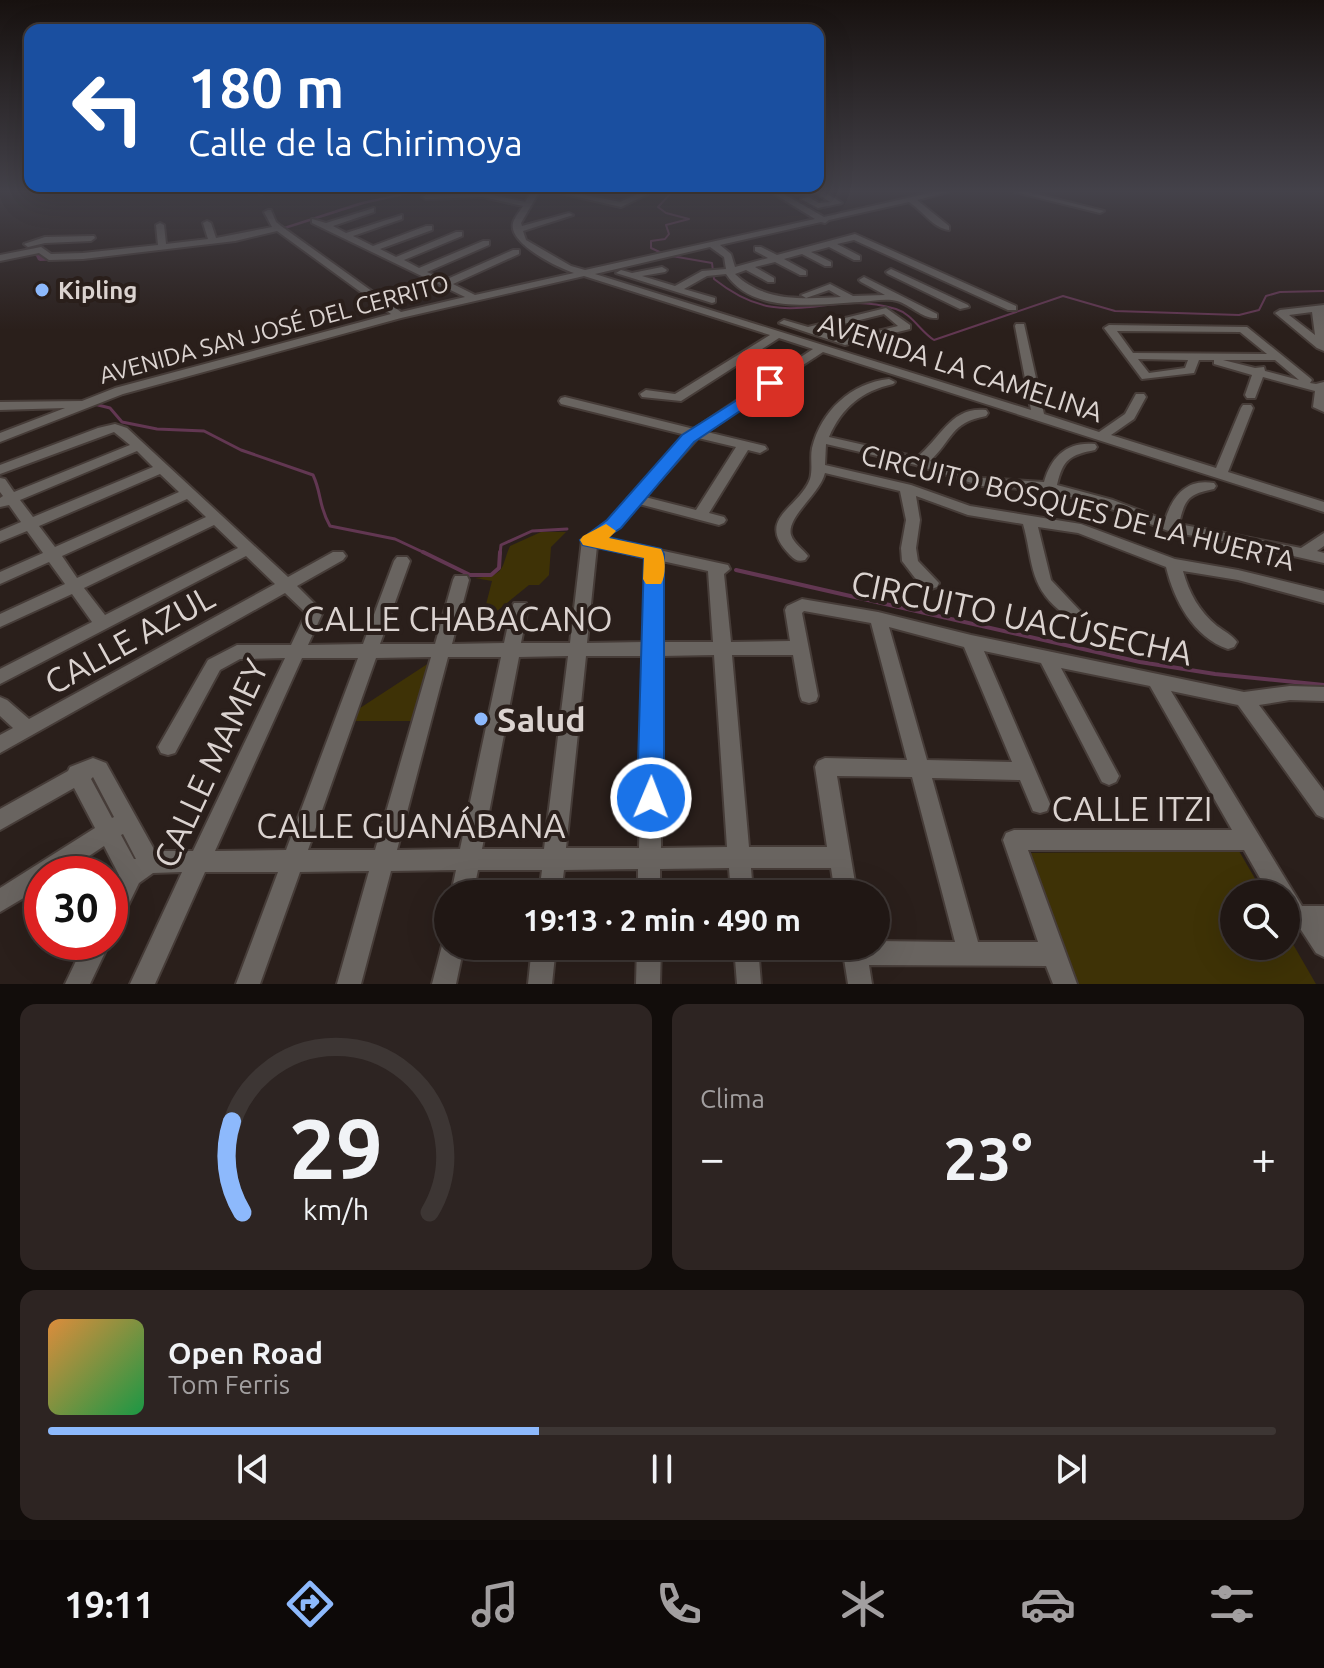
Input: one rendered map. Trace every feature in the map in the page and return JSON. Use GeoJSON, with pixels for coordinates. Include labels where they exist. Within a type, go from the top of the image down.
{"type":"FeatureCollection","features":[{"type":"Feature","properties":{"kind":"street"},"geometry":{"type":"LineString","coordinates":[[26,251],[26,247],[34,241],[91,243],[92,238]]}},
{"type":"Feature","properties":{"kind":"street"},"geometry":{"type":"LineString","coordinates":[[161,238],[162,246]]}},
{"type":"Feature","properties":{"kind":"street"},"geometry":{"type":"LineString","coordinates":[[0,258],[26,251],[41,250],[49,257],[64,257],[230,238]]}},
{"type":"Feature","properties":{"kind":"street"},"geometry":{"type":"LineString","coordinates":[[291,238],[399,315]]}},
{"type":"Feature","properties":{"kind":"street"},"geometry":{"type":"LineString","coordinates":[[350,238],[474,298]]}},
{"type":"Feature","properties":{"kind":"street"},"geometry":{"type":"LineString","coordinates":[[373,249],[403,238]]}},
{"type":"Feature","properties":{"kind":"street"},"geometry":{"type":"LineString","coordinates":[[397,260],[450,238]]}},
{"type":"Feature","properties":{"kind":"street","name":"AVENIDA LA CAMELINA"},"geometry":{"type":"LineString","coordinates":[[521,238],[568,268],[781,329],[822,348],[1324,507]]}},
{"type":"Feature","properties":{"kind":"street"},"geometry":{"type":"LineString","coordinates":[[759,238],[718,248],[731,277],[747,293],[760,298],[788,301],[849,297],[890,303],[933,316]]}},
{"type":"Feature","properties":{"kind":"street"},"geometry":{"type":"LineString","coordinates":[[676,289],[708,273],[748,267],[852,238]]}},
{"type":"Feature","properties":{"kind":"street"},"geometry":{"type":"LineString","coordinates":[[857,238],[1012,308]]}},
{"type":"Feature","properties":{"kind":"street"},"geometry":{"type":"LineString","coordinates":[[420,271],[486,243]]}},
{"type":"Feature","properties":{"kind":"street"},"geometry":{"type":"LineString","coordinates":[[830,244],[857,258]]}},
{"type":"Feature","properties":{"kind":"street","name":"AVENIDA SAN JOSÉ DEL CERRITO"},"geometry":{"type":"LineString","coordinates":[[0,438],[159,379],[399,315],[718,248]]}},
{"type":"Feature","properties":{"kind":"street"},"geometry":{"type":"LineString","coordinates":[[758,249],[803,273]]}},
{"type":"Feature","properties":{"kind":"street"},"geometry":{"type":"LineString","coordinates":[[447,283],[516,252]]}},
{"type":"Feature","properties":{"kind":"street"},"geometry":{"type":"LineString","coordinates":[[701,252],[728,268]]}},
{"type":"Feature","properties":{"kind":"street"},"geometry":{"type":"LineString","coordinates":[[804,252],[828,264]]}},
{"type":"Feature","properties":{"kind":"street"},"geometry":{"type":"LineString","coordinates":[[748,267],[771,280]]}},
{"type":"Feature","properties":{"kind":"street"},"geometry":{"type":"LineString","coordinates":[[647,281],[663,271],[626,275],[712,300]]}},
{"type":"Feature","properties":{"kind":"street"},"geometry":{"type":"LineString","coordinates":[[891,272],[964,307]]}},
{"type":"Feature","properties":{"kind":"street"},"geometry":{"type":"LineString","coordinates":[[646,394],[677,398],[781,329],[808,330],[845,342],[906,327],[890,303],[864,280]]}},
{"type":"Feature","properties":{"kind":"street"},"geometry":{"type":"LineString","coordinates":[[808,330],[950,280]]}},
{"type":"Feature","properties":{"kind":"street"},"geometry":{"type":"LineString","coordinates":[[1320,308],[1322,347],[1280,313],[1320,308]]}},
{"type":"Feature","properties":{"kind":"street"},"geometry":{"type":"LineString","coordinates":[[1020,326],[1038,416]]}},
{"type":"Feature","properties":{"kind":"street"},"geometry":{"type":"LineString","coordinates":[[1201,356],[1190,371],[1146,377],[1109,328],[1243,329],[1306,380]]}},
{"type":"Feature","properties":{"kind":"street"},"geometry":{"type":"LineString","coordinates":[[590,540],[606,531],[688,439],[822,348]]}},
{"type":"Feature","properties":{"kind":"street"},"geometry":{"type":"LineString","coordinates":[[1131,356],[1278,357]]}},
{"type":"Feature","properties":{"kind":"street"},"geometry":{"type":"LineString","coordinates":[[1201,356],[1323,387]]}},
{"type":"Feature","properties":{"kind":"street"},"geometry":{"type":"LineString","coordinates":[[1260,371],[1306,380],[1323,387]]}},
{"type":"Feature","properties":{"kind":"street"},"geometry":{"type":"LineString","coordinates":[[1221,474],[1260,371]]}},
{"type":"Feature","properties":{"kind":"street"},"geometry":{"type":"LineString","coordinates":[[800,556],[787,546],[783,524],[815,483],[820,468],[817,453],[832,418],[850,397],[868,385],[889,382]]}},
{"type":"Feature","properties":{"kind":"street"},"geometry":{"type":"LineString","coordinates":[[1323,387],[1319,407],[1324,408]]}},
{"type":"Feature","properties":{"kind":"street"},"geometry":{"type":"LineString","coordinates":[[1101,436],[1130,416],[1140,397]]}},
{"type":"Feature","properties":{"kind":"street"},"geometry":{"type":"LineString","coordinates":[[565,401],[760,449]]}},
{"type":"Feature","properties":{"kind":"street"},"geometry":{"type":"LineString","coordinates":[[0,406],[57,403],[81,406]]}},
{"type":"Feature","properties":{"kind":"street"},"geometry":{"type":"LineString","coordinates":[[920,462],[931,455],[945,430],[961,416],[982,413]]}},
{"type":"Feature","properties":{"kind":"street"},"geometry":{"type":"LineString","coordinates":[[0,470],[115,428],[123,431],[287,586]]}},
{"type":"Feature","properties":{"kind":"street","name":"CIRCUITO BOSQUES DE LA HUERTA"},"geometry":{"type":"LineString","coordinates":[[822,439],[920,462],[981,482],[1050,487],[1108,503],[1171,527],[1324,558]]}},
{"type":"Feature","properties":{"kind":"street"},"geometry":{"type":"LineString","coordinates":[[700,515],[744,445]]}},
{"type":"Feature","properties":{"kind":"street"},"geometry":{"type":"LineString","coordinates":[[6,500],[139,446]]}},
{"type":"Feature","properties":{"kind":"street"},"geometry":{"type":"LineString","coordinates":[[1050,487],[1058,460],[1077,448],[1090,447]]}},
{"type":"Feature","properties":{"kind":"street"},"geometry":{"type":"LineString","coordinates":[[0,537],[162,468]]}},
{"type":"Feature","properties":{"kind":"street","name":"CIRCUITO BOSQUES DE LA HUERTA"},"geometry":{"type":"LineString","coordinates":[[820,468],[906,488],[968,510],[1081,529],[1173,564],[1238,575],[1322,598]]}},
{"type":"Feature","properties":{"kind":"street"},"geometry":{"type":"LineString","coordinates":[[0,482],[6,500],[30,524],[102,624]]}},
{"type":"Feature","properties":{"kind":"street"},"geometry":{"type":"LineString","coordinates":[[1171,527],[1179,499],[1195,487],[1209,486]]}},
{"type":"Feature","properties":{"kind":"street"},"geometry":{"type":"LineString","coordinates":[[906,488],[913,521],[907,545],[908,557],[915,571],[931,583]]}},
{"type":"Feature","properties":{"kind":"street"},"geometry":{"type":"LineString","coordinates":[[0,578],[188,493]]}},
{"type":"Feature","properties":{"kind":"street"},"geometry":{"type":"LineString","coordinates":[[637,499],[719,520]]}},
{"type":"Feature","properties":{"kind":"street"},"geometry":{"type":"LineString","coordinates":[[0,621],[215,519]]}},
{"type":"Feature","properties":{"kind":"street"},"geometry":{"type":"LineString","coordinates":[[1029,521],[1035,536],[1038,571],[1044,585],[1054,598],[1075,614]]}},
{"type":"Feature","properties":{"kind":"street"},"geometry":{"type":"LineString","coordinates":[[1304,553],[1324,538]]}},
{"type":"Feature","properties":{"kind":"street"},"geometry":{"type":"LineString","coordinates":[[590,540],[721,569],[723,649],[741,880]]}},
{"type":"Feature","properties":{"kind":"street"},"geometry":{"type":"LineString","coordinates":[[552,880],[590,540]]}},
{"type":"Feature","properties":{"kind":"street"},"geometry":{"type":"LineString","coordinates":[[0,677],[246,550]]}},
{"type":"Feature","properties":{"kind":"street"},"geometry":{"type":"LineString","coordinates":[[649,880],[654,554]]}},
{"type":"Feature","properties":{"kind":"street","name":"CALLE AZUL"},"geometry":{"type":"LineString","coordinates":[[0,745],[338,556]]}},
{"type":"Feature","properties":{"kind":"street"},"geometry":{"type":"LineString","coordinates":[[248,984],[402,561]]}},
{"type":"Feature","properties":{"kind":"street"},"geometry":{"type":"LineString","coordinates":[[1173,564],[1186,602],[1210,631],[1228,642]]}},
{"type":"Feature","properties":{"kind":"street"},"geometry":{"type":"LineString","coordinates":[[349,984],[461,580]]}},
{"type":"Feature","properties":{"kind":"street","name":"CALLE MAMEY"},"geometry":{"type":"LineString","coordinates":[[142,984],[315,612],[287,586]]}},
{"type":"Feature","properties":{"kind":"street","name":"CIRCUITO UACÚSECHA"},"geometry":{"type":"LineString","coordinates":[[809,696],[793,610],[802,605],[878,618],[971,642],[1244,699],[1290,693],[1324,694]]}},
{"type":"Feature","properties":{"kind":"street"},"geometry":{"type":"LineString","coordinates":[[465,880],[520,607]]}},
{"type":"Feature","properties":{"kind":"street"},"geometry":{"type":"LineString","coordinates":[[878,618],[970,954]]}},
{"type":"Feature","properties":{"kind":"street"},"geometry":{"type":"LineString","coordinates":[[971,642],[1040,804]]}},
{"type":"Feature","properties":{"kind":"street","name":"CALLE CHABACANO"},"geometry":{"type":"LineString","coordinates":[[168,747],[214,665],[237,652],[800,648]]}},
{"type":"Feature","properties":{"kind":"street"},"geometry":{"type":"LineString","coordinates":[[1047,658],[1109,776]]}},
{"type":"Feature","properties":{"kind":"street"},"geometry":{"type":"LineString","coordinates":[[1157,683],[1274,880]]}},
{"type":"Feature","properties":{"kind":"street"},"geometry":{"type":"LineString","coordinates":[[1244,699],[1324,808]]}},
{"type":"Feature","properties":{"kind":"street"},"geometry":{"type":"LineString","coordinates":[[0,705],[28,730]]}},
{"type":"Feature","properties":{"kind":"street"},"geometry":{"type":"LineString","coordinates":[[844,880],[825,767],[1025,771]]}},
{"type":"Feature","properties":{"kind":"street"},"geometry":{"type":"LineString","coordinates":[[0,820],[77,773],[116,826],[140,868],[128,888]]}},
{"type":"Feature","properties":{"kind":"street"},"geometry":{"type":"LineString","coordinates":[[0,901],[116,826]]}},
{"type":"Feature","properties":{"kind":"street","name":"CALLE ITZI"},"geometry":{"type":"LineString","coordinates":[[1054,954],[1014,840],[1250,840]]}},
{"type":"Feature","properties":{"kind":"street","name":"CALLE GUANÁBANA"},"geometry":{"type":"LineString","coordinates":[[140,868],[199,861],[293,859],[840,857]]}},
{"type":"Feature","properties":{"kind":"street"},"geometry":{"type":"LineString","coordinates":[[1316,918],[1324,945]]}},
{"type":"Feature","properties":{"kind":"street"},"geometry":{"type":"LineString","coordinates":[[890,951],[1054,954],[1065,984]]}},
{"type":"Feature","properties":{"kind":"street"},"geometry":{"type":"LineString","coordinates":[[77,984],[89,960]]}},
{"type":"Feature","properties":{"kind":"street"},"geometry":{"type":"LineString","coordinates":[[444,984],[449,960]]}},
{"type":"Feature","properties":{"kind":"street"},"geometry":{"type":"LineString","coordinates":[[540,984],[543,960]]}},
{"type":"Feature","properties":{"kind":"street"},"geometry":{"type":"LineString","coordinates":[[648,984],[649,960]]}},
{"type":"Feature","properties":{"kind":"street"},"geometry":{"type":"LineString","coordinates":[[747,960],[749,984]]}},
{"type":"Feature","properties":{"kind":"street"},"geometry":{"type":"LineString","coordinates":[[856,960],[860,984]]}},
{"type":"Feature","properties":{"kind":"shaded area"},"geometry":{"type":"Polygon","coordinates":[[[541,532],[566,532],[551,547],[549,575],[539,585],[529,585],[481,624],[492,581],[475,578],[498,573],[510,546],[541,532]]]}},
{"type":"Feature","properties":{"kind":"shaded area"},"geometry":{"type":"Polygon","coordinates":[[[435,659],[416,721],[352,721],[357,710],[435,659]]]}},
{"type":"Feature","properties":{"kind":"shaded area"},"geometry":{"type":"Polygon","coordinates":[[[1239,851],[1256,880],[1220,880],[1220,960],[1300,960],[1300,956],[1316,984],[1074,984],[1026,853],[1239,851]]]}},
{"type":"Feature","properties":{"kind":"waterway"},"geometry":{"type":"LineString","coordinates":[[666,238],[651,241],[651,248],[666,255],[712,263],[714,279],[740,296],[763,305],[805,308],[847,303],[896,309],[934,340],[1063,296],[1115,311],[1239,315],[1259,310],[1266,296],[1280,292],[1324,291]]}},
{"type":"Feature","properties":{"kind":"waterway"},"geometry":{"type":"LineString","coordinates":[[0,260],[32,253],[39,255],[40,259],[89,257]]}},
{"type":"Feature","properties":{"kind":"waterway"},"geometry":{"type":"LineString","coordinates":[[94,404],[110,408],[122,422],[157,429],[204,431],[241,450],[313,475],[330,526],[395,539],[427,554]]}},
{"type":"Feature","properties":{"kind":"waterway"},"geometry":{"type":"LineString","coordinates":[[500,554],[501,545],[532,531],[567,529]]}},
{"type":"Feature","properties":{"kind":"waterway"},"geometry":{"type":"LineString","coordinates":[[423,552],[470,575],[491,575],[499,568],[500,552]]}},
{"type":"Feature","properties":{"kind":"waterway"},"geometry":{"type":"LineString","coordinates":[[736,570],[1140,662],[1215,674],[1324,685]]}},
{"type":"Feature","properties":{"kind":"slow traffic"},"geometry":{"type":"LineString","coordinates":[[606,531],[590,540],[654,554],[654,579]]}},
{"type":"Feature","properties":{"kind":"place","name":"Kipling"},"geometry":{"type":"Point","coordinates":[42,290]}},
{"type":"Feature","properties":{"kind":"place","name":"Salud"},"geometry":{"type":"Point","coordinates":[481,719]}},
{"type":"Feature","properties":{"kind":"route"},"geometry":{"type":"LineString","coordinates":[[651,798],[654,554],[590,540],[614,524],[688,439],[770,383]]}}]}
